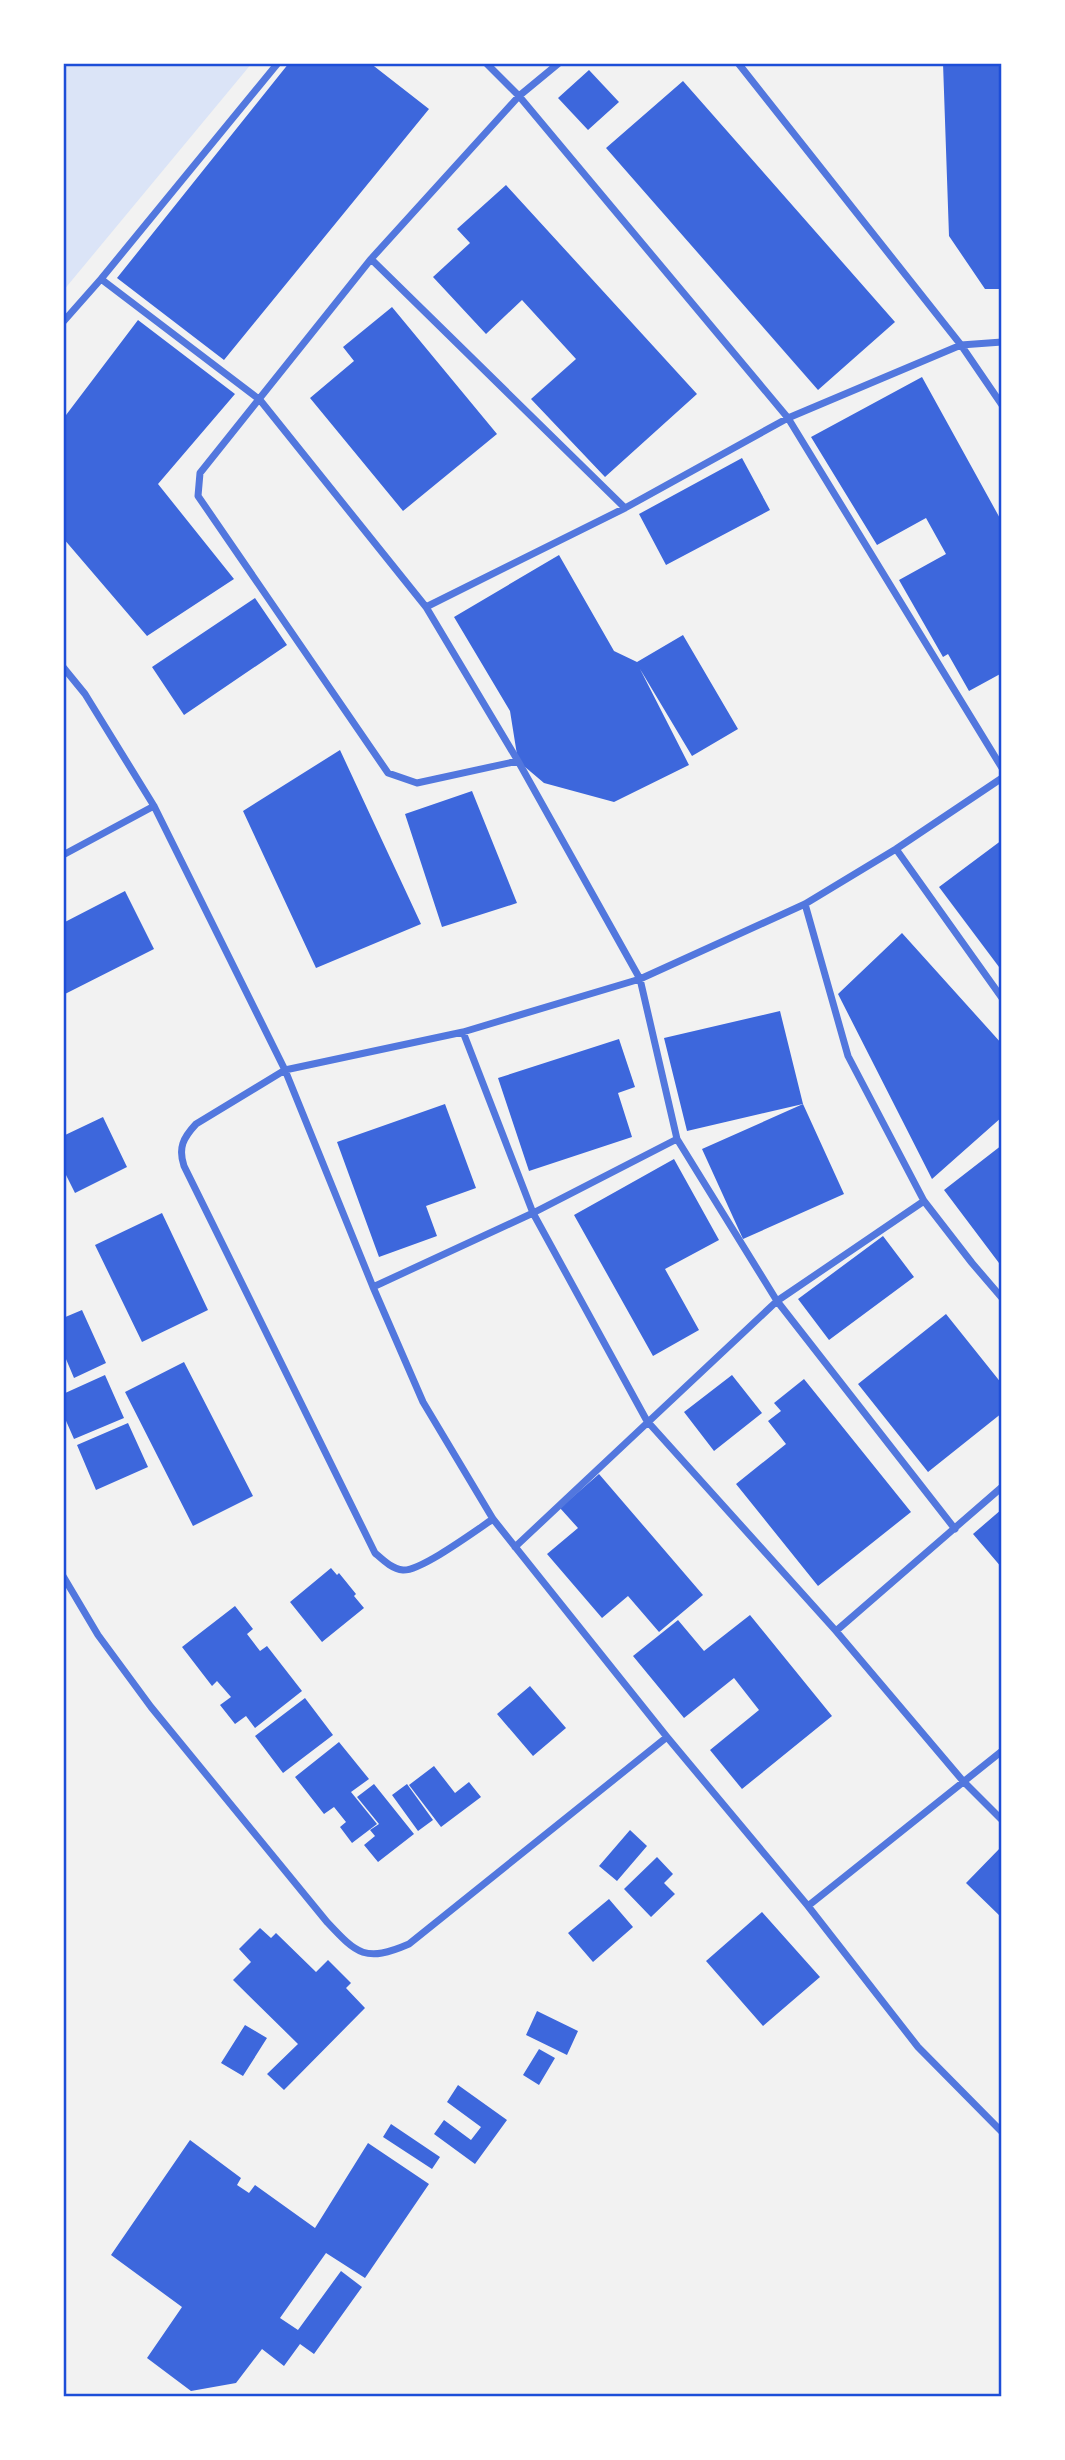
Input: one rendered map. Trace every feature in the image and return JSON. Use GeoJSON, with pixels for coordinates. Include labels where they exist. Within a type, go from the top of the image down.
{"type":"FeatureCollection","features":[{"type":"Feature","properties":{"kind":"street"},"geometry":{"type":"LineString","coordinates":[[63,322],[278,63]]}},
{"type":"Feature","properties":{"kind":"street"},"geometry":{"type":"LineString","coordinates":[[486,63],[519,96],[788,418],[1002,768]]}},
{"type":"Feature","properties":{"kind":"street"},"geometry":{"type":"LineString","coordinates":[[518,761],[417,783],[388,773],[198,496],[200,473],[371,259],[519,96],[559,63]]}},
{"type":"Feature","properties":{"kind":"street"},"geometry":{"type":"LineString","coordinates":[[738,63],[961,345],[1002,405]]}},
{"type":"Feature","properties":{"kind":"street"},"geometry":{"type":"LineString","coordinates":[[371,259],[625,508]]}},
{"type":"Feature","properties":{"kind":"street"},"geometry":{"type":"LineString","coordinates":[[101,279],[260,400],[426,607],[518,761],[640,979],[677,1139],[777,1301],[955,1529]]}},
{"type":"Feature","properties":{"kind":"street"},"geometry":{"type":"LineString","coordinates":[[426,607],[625,508],[788,418],[961,345],[1002,342]]}},
{"type":"Feature","properties":{"kind":"street"},"geometry":{"type":"LineString","coordinates":[[63,667],[85,694],[154,807],[285,1070],[423,1402],[493,1519],[667,1737],[808,1906],[918,2047],[1002,2132]]}},
{"type":"Feature","properties":{"kind":"street"},"geometry":{"type":"LineString","coordinates":[[493,1519],[417,1567],[402,1570],[387,1564],[375,1553],[184,1166],[180,1154],[182,1144],[195,1124],[285,1070],[463,1032],[640,979],[805,904],[896,849],[1002,778]]}},
{"type":"Feature","properties":{"kind":"street"},"geometry":{"type":"LineString","coordinates":[[63,855],[154,807]]}},
{"type":"Feature","properties":{"kind":"street"},"geometry":{"type":"LineString","coordinates":[[896,849],[1002,998]]}},
{"type":"Feature","properties":{"kind":"street"},"geometry":{"type":"LineString","coordinates":[[805,904],[848,1056],[924,1201],[1002,1298]]}},
{"type":"Feature","properties":{"kind":"street"},"geometry":{"type":"LineString","coordinates":[[463,1032],[533,1213],[647,1421],[836,1631],[962,1781],[1002,1820]]}},
{"type":"Feature","properties":{"kind":"street"},"geometry":{"type":"LineString","coordinates":[[373,1287],[533,1213],[677,1139]]}},
{"type":"Feature","properties":{"kind":"street"},"geometry":{"type":"LineString","coordinates":[[515,1547],[777,1301],[924,1201]]}},
{"type":"Feature","properties":{"kind":"street"},"geometry":{"type":"LineString","coordinates":[[836,1631],[1002,1487]]}},
{"type":"Feature","properties":{"kind":"street"},"geometry":{"type":"LineString","coordinates":[[63,1576],[98,1635],[151,1707],[327,1922],[348,1944],[368,1955],[387,1954],[409,1944],[667,1737]]}},
{"type":"Feature","properties":{"kind":"street"},"geometry":{"type":"LineString","coordinates":[[808,1906],[1002,1751]]}},
{"type":"Feature","properties":{"kind":"shaded area"},"geometry":{"type":"Polygon","coordinates":[[[63,63],[252,63],[63,291],[63,63]]]}},
{"type":"Feature","properties":{"kind":"building"},"geometry":{"type":"Polygon","coordinates":[[[289,63],[370,63],[429,109],[224,360],[117,278],[289,63]]]}},
{"type":"Feature","properties":{"kind":"building"},"geometry":{"type":"Polygon","coordinates":[[[943,63],[1002,63],[1002,289],[985,289],[949,236],[943,63]]]}},
{"type":"Feature","properties":{"kind":"building"},"geometry":{"type":"Polygon","coordinates":[[[589,70],[619,102],[588,130],[558,98],[589,70]]]}},
{"type":"Feature","properties":{"kind":"building"},"geometry":{"type":"Polygon","coordinates":[[[683,81],[895,322],[818,390],[606,148],[683,81]]]}},
{"type":"Feature","properties":{"kind":"building"},"geometry":{"type":"Polygon","coordinates":[[[506,185],[697,394],[605,477],[531,399],[576,359],[522,300],[486,334],[433,277],[470,243],[457,229],[506,185]]]}},
{"type":"Feature","properties":{"kind":"building"},"geometry":{"type":"Polygon","coordinates":[[[392,307],[497,434],[403,511],[310,398],[354,361],[343,347],[392,307]]]}},
{"type":"Feature","properties":{"kind":"building"},"geometry":{"type":"Polygon","coordinates":[[[138,320],[235,394],[158,484],[234,579],[147,636],[63,538],[63,419],[138,320]]]}},
{"type":"Feature","properties":{"kind":"building"},"geometry":{"type":"Polygon","coordinates":[[[922,377],[1002,522],[1002,673],[969,691],[948,654],[943,657],[899,580],[946,554],[926,518],[877,545],[811,437],[922,377]]]}},
{"type":"Feature","properties":{"kind":"building"},"geometry":{"type":"Polygon","coordinates":[[[742,458],[770,510],[666,565],[639,514],[742,458]]]}},
{"type":"Feature","properties":{"kind":"building"},"geometry":{"type":"Polygon","coordinates":[[[559,555],[614,651],[637,662],[683,635],[738,729],[692,756],[640,669],[689,765],[614,802],[544,783],[518,761],[510,711],[454,617],[559,555]]]}},
{"type":"Feature","properties":{"kind":"building"},"geometry":{"type":"Polygon","coordinates":[[[255,598],[287,645],[184,715],[152,667],[255,598]]]}},
{"type":"Feature","properties":{"kind":"building"},"geometry":{"type":"Polygon","coordinates":[[[340,750],[421,924],[316,968],[243,811],[340,750]]]}},
{"type":"Feature","properties":{"kind":"building"},"geometry":{"type":"Polygon","coordinates":[[[472,791],[517,903],[442,927],[405,814],[472,791]]]}},
{"type":"Feature","properties":{"kind":"building"},"geometry":{"type":"Polygon","coordinates":[[[1002,840],[1002,971],[939,887],[1002,840]]]}},
{"type":"Feature","properties":{"kind":"building"},"geometry":{"type":"Polygon","coordinates":[[[125,891],[154,949],[63,995],[63,923],[125,891]]]}},
{"type":"Feature","properties":{"kind":"building"},"geometry":{"type":"Polygon","coordinates":[[[902,933],[1002,1044],[1002,1117],[932,1179],[838,994],[902,933]]]}},
{"type":"Feature","properties":{"kind":"building"},"geometry":{"type":"Polygon","coordinates":[[[780,1011],[803,1104],[687,1131],[664,1038],[780,1011]]]}},
{"type":"Feature","properties":{"kind":"building"},"geometry":{"type":"Polygon","coordinates":[[[619,1039],[635,1087],[618,1093],[632,1137],[529,1171],[498,1078],[619,1039]]]}},
{"type":"Feature","properties":{"kind":"building"},"geometry":{"type":"Polygon","coordinates":[[[445,1104],[476,1188],[426,1206],[437,1236],[379,1257],[337,1142],[445,1104]]]}},
{"type":"Feature","properties":{"kind":"building"},"geometry":{"type":"Polygon","coordinates":[[[803,1104],[844,1194],[743,1239],[702,1149],[803,1104]]]}},
{"type":"Feature","properties":{"kind":"building"},"geometry":{"type":"Polygon","coordinates":[[[103,1117],[127,1167],[75,1193],[63,1169],[63,1136],[103,1117]]]}},
{"type":"Feature","properties":{"kind":"building"},"geometry":{"type":"Polygon","coordinates":[[[1002,1145],[1002,1267],[944,1190],[1002,1145]]]}},
{"type":"Feature","properties":{"kind":"building"},"geometry":{"type":"Polygon","coordinates":[[[674,1159],[719,1240],[665,1269],[699,1330],[653,1356],[574,1215],[674,1159]]]}},
{"type":"Feature","properties":{"kind":"building"},"geometry":{"type":"Polygon","coordinates":[[[162,1213],[208,1310],[142,1342],[95,1245],[162,1213]]]}},
{"type":"Feature","properties":{"kind":"building"},"geometry":{"type":"Polygon","coordinates":[[[883,1236],[914,1277],[829,1340],[798,1299],[883,1236]]]}},
{"type":"Feature","properties":{"kind":"building"},"geometry":{"type":"Polygon","coordinates":[[[82,1310],[106,1363],[74,1378],[63,1352],[63,1318],[82,1310]]]}},
{"type":"Feature","properties":{"kind":"building"},"geometry":{"type":"Polygon","coordinates":[[[946,1314],[1002,1384],[1002,1413],[928,1472],[858,1384],[946,1314]]]}},
{"type":"Feature","properties":{"kind":"building"},"geometry":{"type":"Polygon","coordinates":[[[184,1362],[253,1496],[193,1526],[125,1392],[184,1362]]]}},
{"type":"Feature","properties":{"kind":"building"},"geometry":{"type":"Polygon","coordinates":[[[105,1375],[124,1418],[74,1439],[63,1414],[63,1394],[105,1375]]]}},
{"type":"Feature","properties":{"kind":"building"},"geometry":{"type":"Polygon","coordinates":[[[732,1375],[762,1413],[714,1451],[684,1412],[732,1375]]]}},
{"type":"Feature","properties":{"kind":"building"},"geometry":{"type":"Polygon","coordinates":[[[804,1379],[911,1512],[818,1586],[736,1484],[786,1444],[768,1421],[781,1411],[774,1403],[804,1379]]]}},
{"type":"Feature","properties":{"kind":"building"},"geometry":{"type":"Polygon","coordinates":[[[128,1423],[148,1467],[96,1490],[77,1445],[128,1423]]]}},
{"type":"Feature","properties":{"kind":"building"},"geometry":{"type":"Polygon","coordinates":[[[599,1474],[703,1595],[659,1632],[628,1596],[602,1618],[547,1554],[578,1528],[560,1508],[599,1474]]]}},
{"type":"Feature","properties":{"kind":"building"},"geometry":{"type":"Polygon","coordinates":[[[1002,1509],[1002,1568],[973,1534],[1002,1509]]]}},
{"type":"Feature","properties":{"kind":"building"},"geometry":{"type":"Polygon","coordinates":[[[331,1568],[337,1575],[339,1573],[364,1608],[322,1642],[290,1602],[331,1568]]]}},
{"type":"Feature","properties":{"kind":"building"},"geometry":{"type":"Polygon","coordinates":[[[235,1606],[253,1629],[247,1634],[260,1651],[267,1646],[302,1691],[255,1728],[246,1716],[235,1724],[220,1705],[231,1697],[217,1681],[212,1686],[182,1647],[235,1606]]]}},
{"type":"Feature","properties":{"kind":"building"},"geometry":{"type":"Polygon","coordinates":[[[750,1615],[832,1716],[742,1789],[710,1750],[759,1710],[734,1678],[684,1718],[633,1656],[678,1620],[704,1651],[750,1615]]]}},
{"type":"Feature","properties":{"kind":"building"},"geometry":{"type":"Polygon","coordinates":[[[530,1686],[566,1728],[533,1756],[497,1714],[530,1686]]]}},
{"type":"Feature","properties":{"kind":"building"},"geometry":{"type":"Polygon","coordinates":[[[305,1698],[333,1735],[283,1773],[255,1736],[305,1698]]]}},
{"type":"Feature","properties":{"kind":"building"},"geometry":{"type":"Polygon","coordinates":[[[339,1742],[369,1779],[351,1792],[377,1824],[352,1843],[340,1827],[346,1822],[334,1807],[324,1814],[295,1777],[339,1742]]]}},
{"type":"Feature","properties":{"kind":"building"},"geometry":{"type":"Polygon","coordinates":[[[434,1766],[455,1793],[469,1782],[481,1797],[441,1827],[409,1785],[434,1766]]]}},
{"type":"Feature","properties":{"kind":"building"},"geometry":{"type":"Polygon","coordinates":[[[374,1784],[414,1834],[378,1862],[364,1845],[375,1836],[370,1830],[379,1824],[357,1797],[374,1784]]]}},
{"type":"Feature","properties":{"kind":"building"},"geometry":{"type":"Polygon","coordinates":[[[407,1784],[433,1820],[418,1831],[392,1795],[407,1784]]]}},
{"type":"Feature","properties":{"kind":"building"},"geometry":{"type":"Polygon","coordinates":[[[630,1830],[647,1846],[617,1881],[599,1866],[630,1830]]]}},
{"type":"Feature","properties":{"kind":"building"},"geometry":{"type":"Polygon","coordinates":[[[1002,1846],[1002,1918],[966,1883],[1002,1846]]]}},
{"type":"Feature","properties":{"kind":"building"},"geometry":{"type":"Polygon","coordinates":[[[657,1857],[673,1874],[664,1883],[675,1894],[651,1917],[624,1889],[657,1857]]]}},
{"type":"Feature","properties":{"kind":"building"},"geometry":{"type":"Polygon","coordinates":[[[609,1899],[633,1927],[593,1962],[568,1933],[609,1899]]]}},
{"type":"Feature","properties":{"kind":"building"},"geometry":{"type":"Polygon","coordinates":[[[762,1912],[820,1977],[763,2026],[706,1961],[762,1912]]]}},
{"type":"Feature","properties":{"kind":"building"},"geometry":{"type":"Polygon","coordinates":[[[260,1928],[271,1938],[276,1933],[316,1972],[328,1960],[351,1983],[346,1988],[365,2008],[284,2090],[267,2074],[298,2044],[233,1980],[251,1962],[239,1949],[260,1928]]]}},
{"type":"Feature","properties":{"kind":"building"},"geometry":{"type":"Polygon","coordinates":[[[537,2011],[578,2031],[567,2055],[526,2035],[537,2011]]]}},
{"type":"Feature","properties":{"kind":"building"},"geometry":{"type":"Polygon","coordinates":[[[245,2025],[267,2038],[243,2076],[221,2063],[245,2025]]]}},
{"type":"Feature","properties":{"kind":"building"},"geometry":{"type":"Polygon","coordinates":[[[539,2049],[555,2058],[539,2085],[523,2075],[539,2049]]]}},
{"type":"Feature","properties":{"kind":"building"},"geometry":{"type":"Polygon","coordinates":[[[458,2085],[507,2120],[475,2164],[434,2134],[444,2120],[471,2140],[481,2127],[447,2102],[458,2085]]]}},
{"type":"Feature","properties":{"kind":"building"},"geometry":{"type":"Polygon","coordinates":[[[391,2124],[440,2157],[432,2169],[383,2137],[391,2124]]]}},
{"type":"Feature","properties":{"kind":"building"},"geometry":{"type":"Polygon","coordinates":[[[190,2140],[241,2178],[237,2185],[249,2193],[255,2185],[315,2228],[368,2143],[429,2184],[365,2278],[326,2253],[280,2318],[298,2330],[341,2271],[362,2287],[314,2354],[300,2344],[284,2366],[262,2349],[236,2383],[191,2391],[147,2358],[182,2307],[111,2255],[190,2140]]]}}]}
